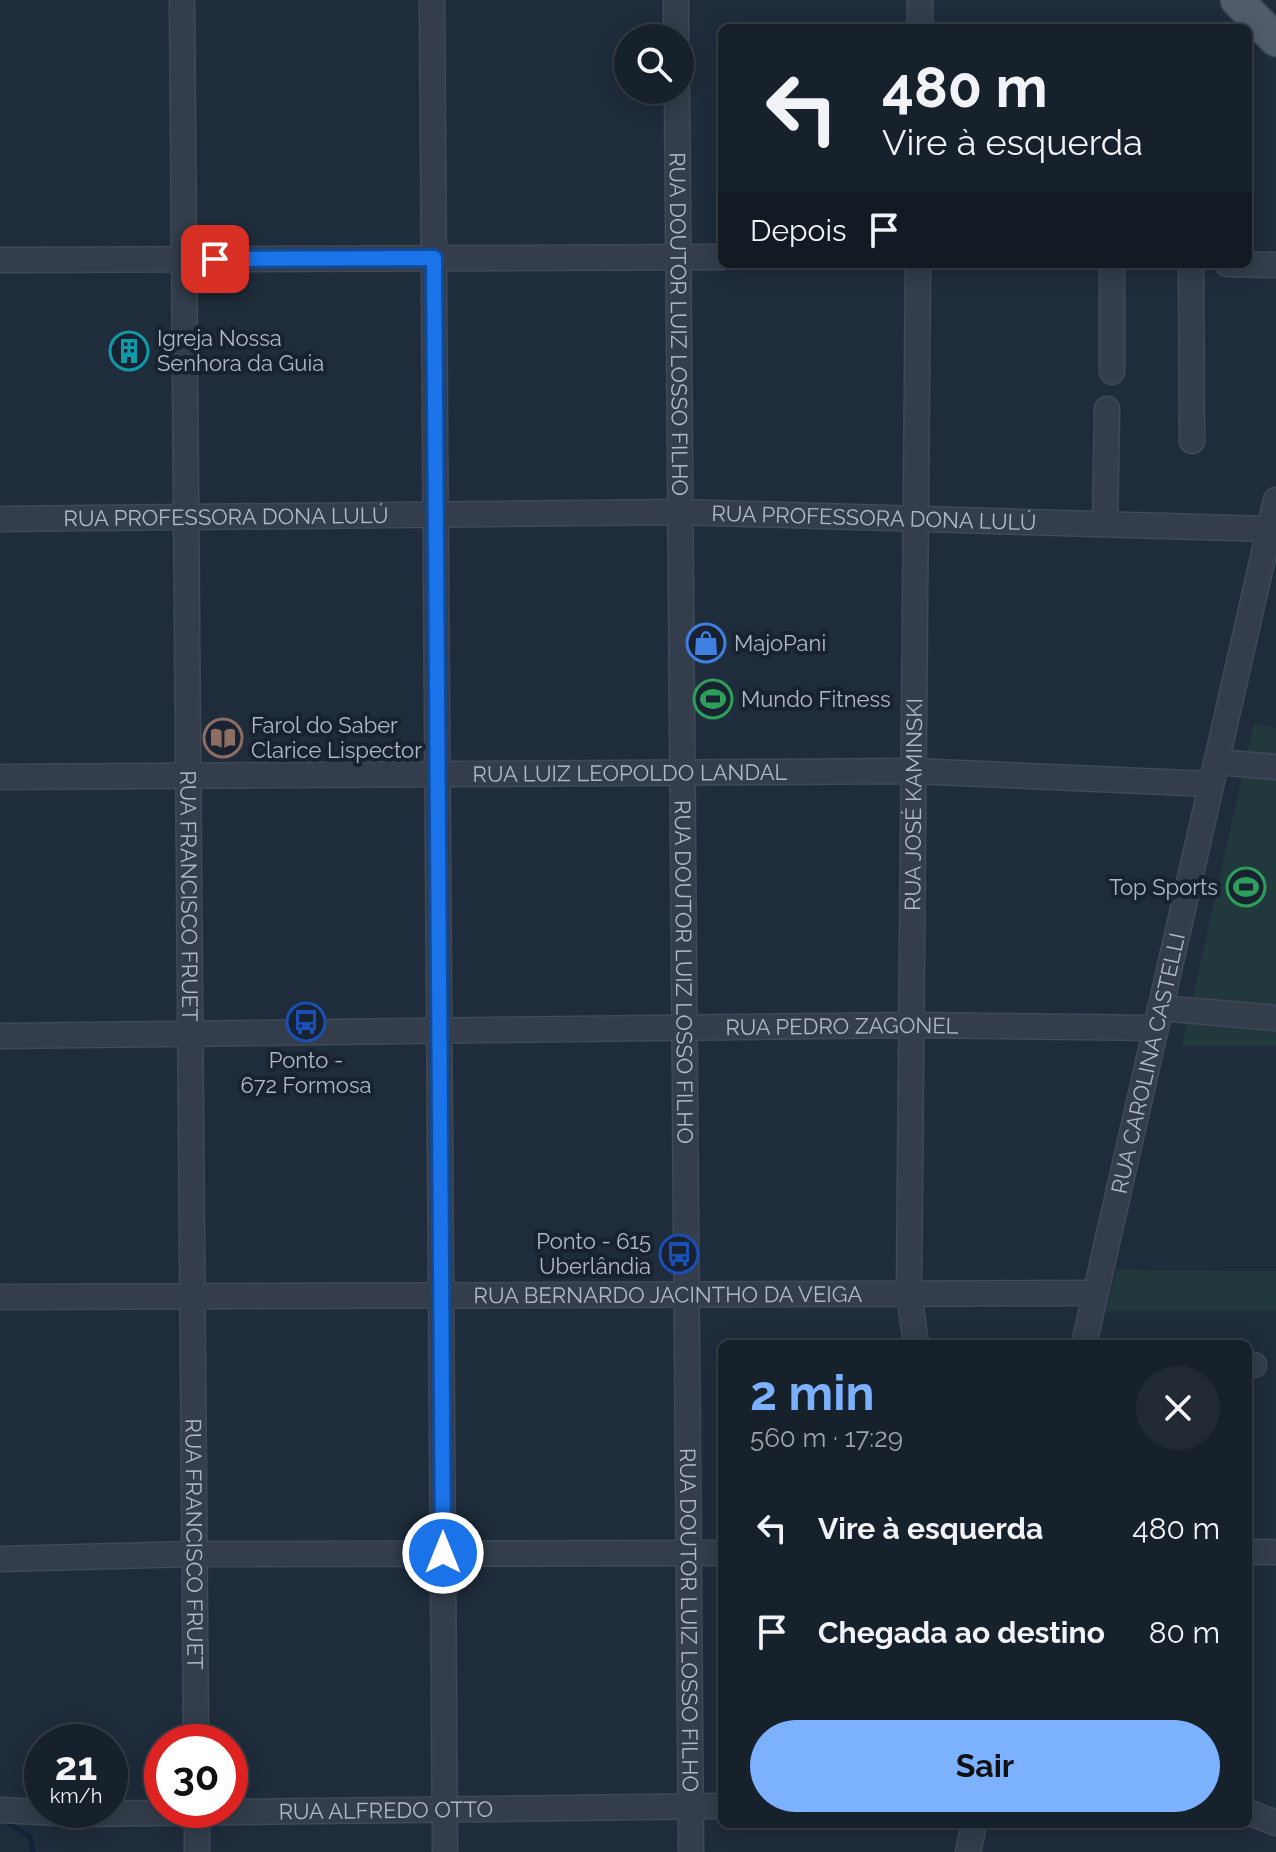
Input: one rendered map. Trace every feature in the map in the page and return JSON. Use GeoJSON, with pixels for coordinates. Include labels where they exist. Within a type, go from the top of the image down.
{"type":"FeatureCollection","features":[{"type":"Feature","properties":{"kind":"main road"},"geometry":{"type":"LineString","coordinates":[[1237,0],[1276,40]]}},
{"type":"Feature","properties":{"kind":"street","name":"RUA FRANCISCO FRUET"},"geometry":{"type":"LineString","coordinates":[[182,0],[196,1724]]}},
{"type":"Feature","properties":{"kind":"street"},"geometry":{"type":"LineString","coordinates":[[432,0],[445,1852]]}},
{"type":"Feature","properties":{"kind":"street"},"geometry":{"type":"LineString","coordinates":[[676,0],[676,24]]}},
{"type":"Feature","properties":{"kind":"street"},"geometry":{"type":"LineString","coordinates":[[920,0],[920,24]]}},
{"type":"Feature","properties":{"kind":"street","name":"RUA DOUTOR LUIZ LOSSO FILHO"},"geometry":{"type":"LineString","coordinates":[[677,104],[691,1852]]}},
{"type":"Feature","properties":{"kind":"street"},"geometry":{"type":"LineString","coordinates":[[0,260],[718,257]]}},
{"type":"Feature","properties":{"kind":"street"},"geometry":{"type":"LineString","coordinates":[[1252,265],[1276,265]]}},
{"type":"Feature","properties":{"kind":"street","name":"RUA JOSÉ KAMINSKI"},"geometry":{"type":"LineString","coordinates":[[915,1340],[909,1293],[918,268]]}},
{"type":"Feature","properties":{"kind":"street"},"geometry":{"type":"LineString","coordinates":[[1112,268],[1112,372]]}},
{"type":"Feature","properties":{"kind":"street"},"geometry":{"type":"LineString","coordinates":[[1191,268],[1192,441]]}},
{"type":"Feature","properties":{"kind":"street"},"geometry":{"type":"LineString","coordinates":[[1105,524],[1107,409]]}},
{"type":"Feature","properties":{"kind":"street","name":"RUA CAROLINA CASTELLI"},"geometry":{"type":"LineString","coordinates":[[1085,1340],[1276,500]]}},
{"type":"Feature","properties":{"kind":"street","name":"RUA PROFESSORA DONA LULÚ"},"geometry":{"type":"LineString","coordinates":[[0,519],[680,512],[1269,529]]}},
{"type":"Feature","properties":{"kind":"street","name":"RUA LUIZ LEOPOLDO LANDAL"},"geometry":{"type":"LineString","coordinates":[[0,777],[913,771],[1214,773],[1276,767]]}},
{"type":"Feature","properties":{"kind":"street","name":"RUA PEDRO ZAGONEL"},"geometry":{"type":"LineString","coordinates":[[0,1036],[1276,1018]]}},
{"type":"Feature","properties":{"kind":"street","name":"RUA BERNARDO JACINTHO DA VEIGA"},"geometry":{"type":"LineString","coordinates":[[0,1297],[1095,1293]]}},
{"type":"Feature","properties":{"kind":"street"},"geometry":{"type":"LineString","coordinates":[[0,1559],[194,1554],[718,1553]]}},
{"type":"Feature","properties":{"kind":"street","name":"RUA ALFREDO OTTO"},"geometry":{"type":"LineString","coordinates":[[248,1811],[718,1806]]}},
{"type":"Feature","properties":{"kind":"street","name":"RUA ALFREDO OTTO"},"geometry":{"type":"LineString","coordinates":[[0,1810],[78,1814],[144,1812]]}},
{"type":"Feature","properties":{"kind":"street"},"geometry":{"type":"LineString","coordinates":[[1252,1814],[1276,1823]]}},
{"type":"Feature","properties":{"kind":"street"},"geometry":{"type":"LineString","coordinates":[[197,1828],[197,1852]]}},
{"type":"Feature","properties":{"kind":"street"},"geometry":{"type":"LineString","coordinates":[[968,1852],[973,1828]]}},
{"type":"Feature","properties":{"kind":"green space","name":"Top Sports"},"geometry":{"type":"Polygon","coordinates":[[[1254,723],[1276,728],[1276,1046],[1182,1046],[1254,723]]]}},
{"type":"Feature","properties":{"kind":"green space"},"geometry":{"type":"Polygon","coordinates":[[[1116,1270],[1276,1271],[1276,1311],[1106,1311],[1116,1270]]]}},
{"type":"Feature","properties":{"kind":"waterway"},"geometry":{"type":"LineString","coordinates":[[4,1820],[30,1837],[33,1852]]}},
{"type":"Feature","properties":{"kind":"place","name":"Igreja Nossa Senhora da Guia"},"geometry":{"type":"Point","coordinates":[129,351]}},
{"type":"Feature","properties":{"kind":"place","name":"MajoPani"},"geometry":{"type":"Point","coordinates":[706,643]}},
{"type":"Feature","properties":{"kind":"place","name":"Mundo Fitness"},"geometry":{"type":"Point","coordinates":[713,699]}},
{"type":"Feature","properties":{"kind":"place","name":"Farol do Saber Clarice Lispector"},"geometry":{"type":"Point","coordinates":[223,738]}},
{"type":"Feature","properties":{"kind":"place","name":"Top Sports"},"geometry":{"type":"Point","coordinates":[1246,887]}},
{"type":"Feature","properties":{"kind":"place","name":"Ponto - 672 Formosa"},"geometry":{"type":"Point","coordinates":[306,1022]}},
{"type":"Feature","properties":{"kind":"place","name":"Ponto - 615 Uberlândia"},"geometry":{"type":"Point","coordinates":[679,1254]}},
{"type":"Feature","properties":{"kind":"route"},"geometry":{"type":"LineString","coordinates":[[215,259],[434,258],[443,1553]]}}]}
